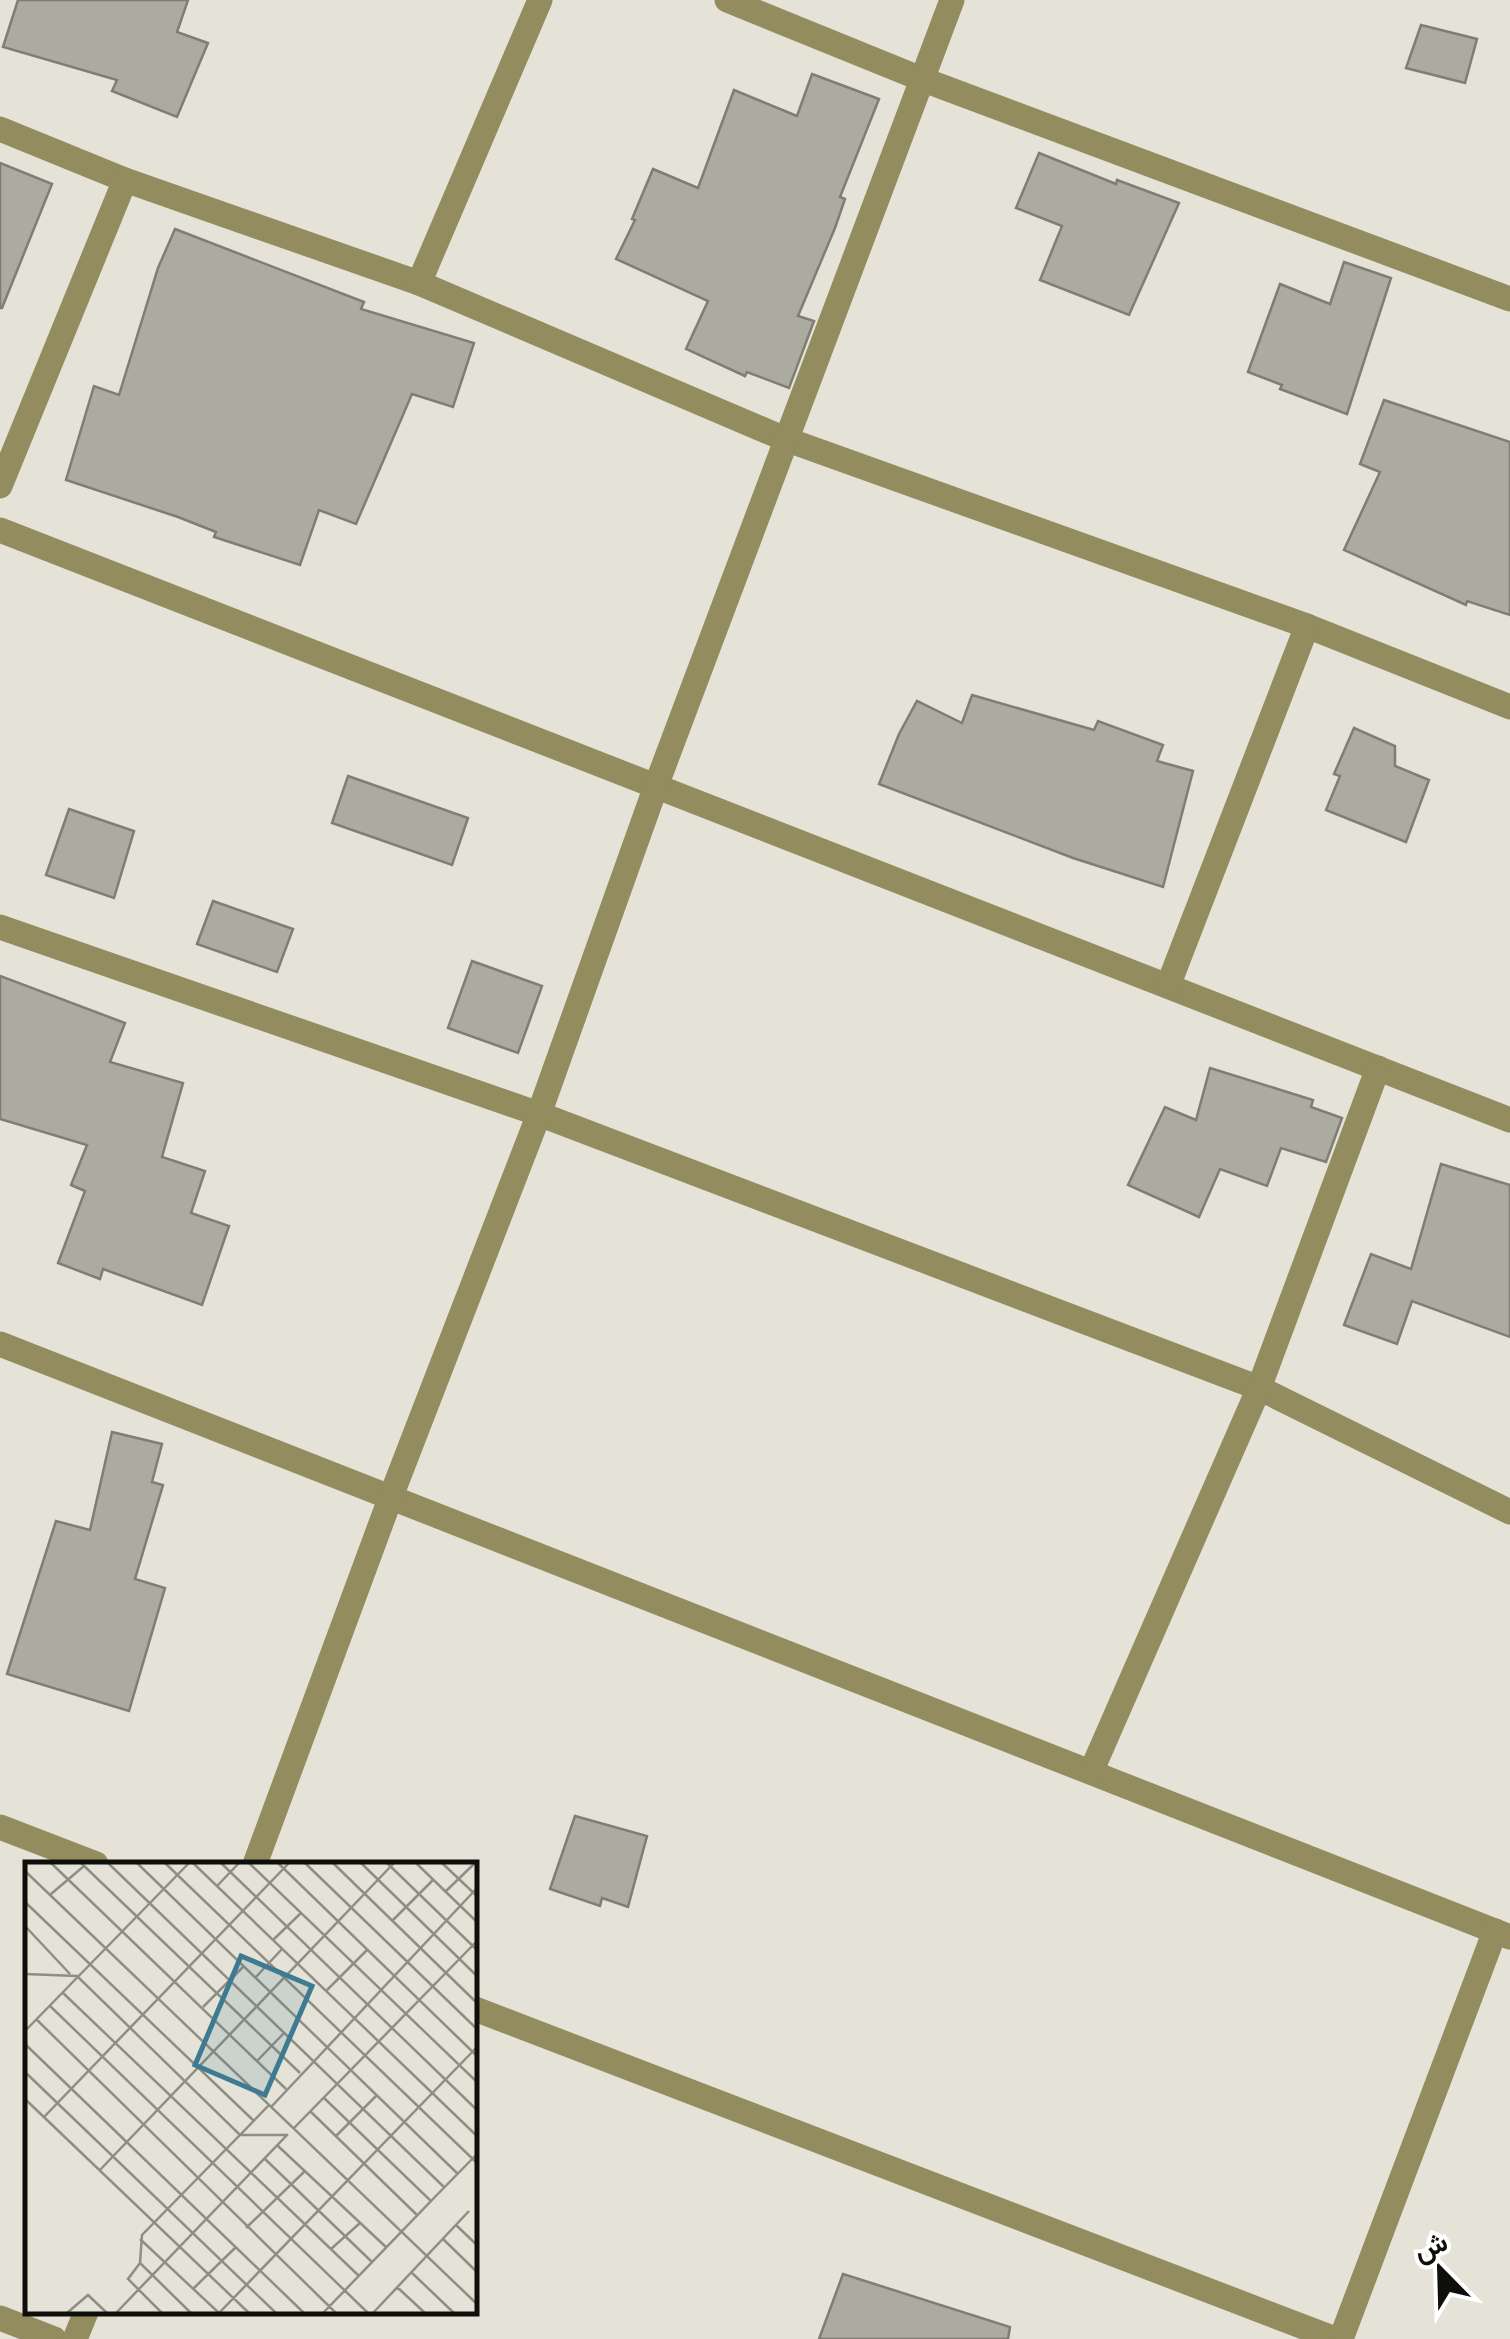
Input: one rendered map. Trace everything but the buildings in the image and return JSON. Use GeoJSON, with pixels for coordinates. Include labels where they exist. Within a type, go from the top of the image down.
{"type":"FeatureCollection","features":[{"type":"Feature","properties":{"kind":"street"},"geometry":{"type":"LineString","coordinates":[[419,284],[540,0]]}},
{"type":"Feature","properties":{"kind":"street"},"geometry":{"type":"LineString","coordinates":[[726,0],[924,80],[1510,300]]}},
{"type":"Feature","properties":{"kind":"street"},"geometry":{"type":"LineString","coordinates":[[256,1862],[539,1114],[785,438],[952,0]]}},
{"type":"Feature","properties":{"kind":"street"},"geometry":{"type":"LineString","coordinates":[[0,128],[125,180],[419,284],[785,438],[1307,626],[1510,708]]}},
{"type":"Feature","properties":{"kind":"street"},"geometry":{"type":"LineString","coordinates":[[0,486],[125,180]]}},
{"type":"Feature","properties":{"kind":"street"},"geometry":{"type":"LineString","coordinates":[[0,530],[1510,1120]]}},
{"type":"Feature","properties":{"kind":"street"},"geometry":{"type":"LineString","coordinates":[[1168,986],[1307,626]]}},
{"type":"Feature","properties":{"kind":"street"},"geometry":{"type":"LineString","coordinates":[[0,927],[539,1114],[1259,1388],[1510,1512]]}},
{"type":"Feature","properties":{"kind":"street"},"geometry":{"type":"LineString","coordinates":[[1091,1772],[1259,1388],[1378,1068]]}},
{"type":"Feature","properties":{"kind":"street"},"geometry":{"type":"LineString","coordinates":[[0,1344],[1502,1934],[1338,2339],[478,2010]]}},
{"type":"Feature","properties":{"kind":"street"},"geometry":{"type":"LineString","coordinates":[[0,1827],[91,1862]]}},
{"type":"Feature","properties":{"kind":"street"},"geometry":{"type":"LineString","coordinates":[[75,2339],[85,2314]]}},
{"type":"Feature","properties":{"kind":"street"},"geometry":{"type":"LineString","coordinates":[[0,2318],[54,2339]]}}]}
